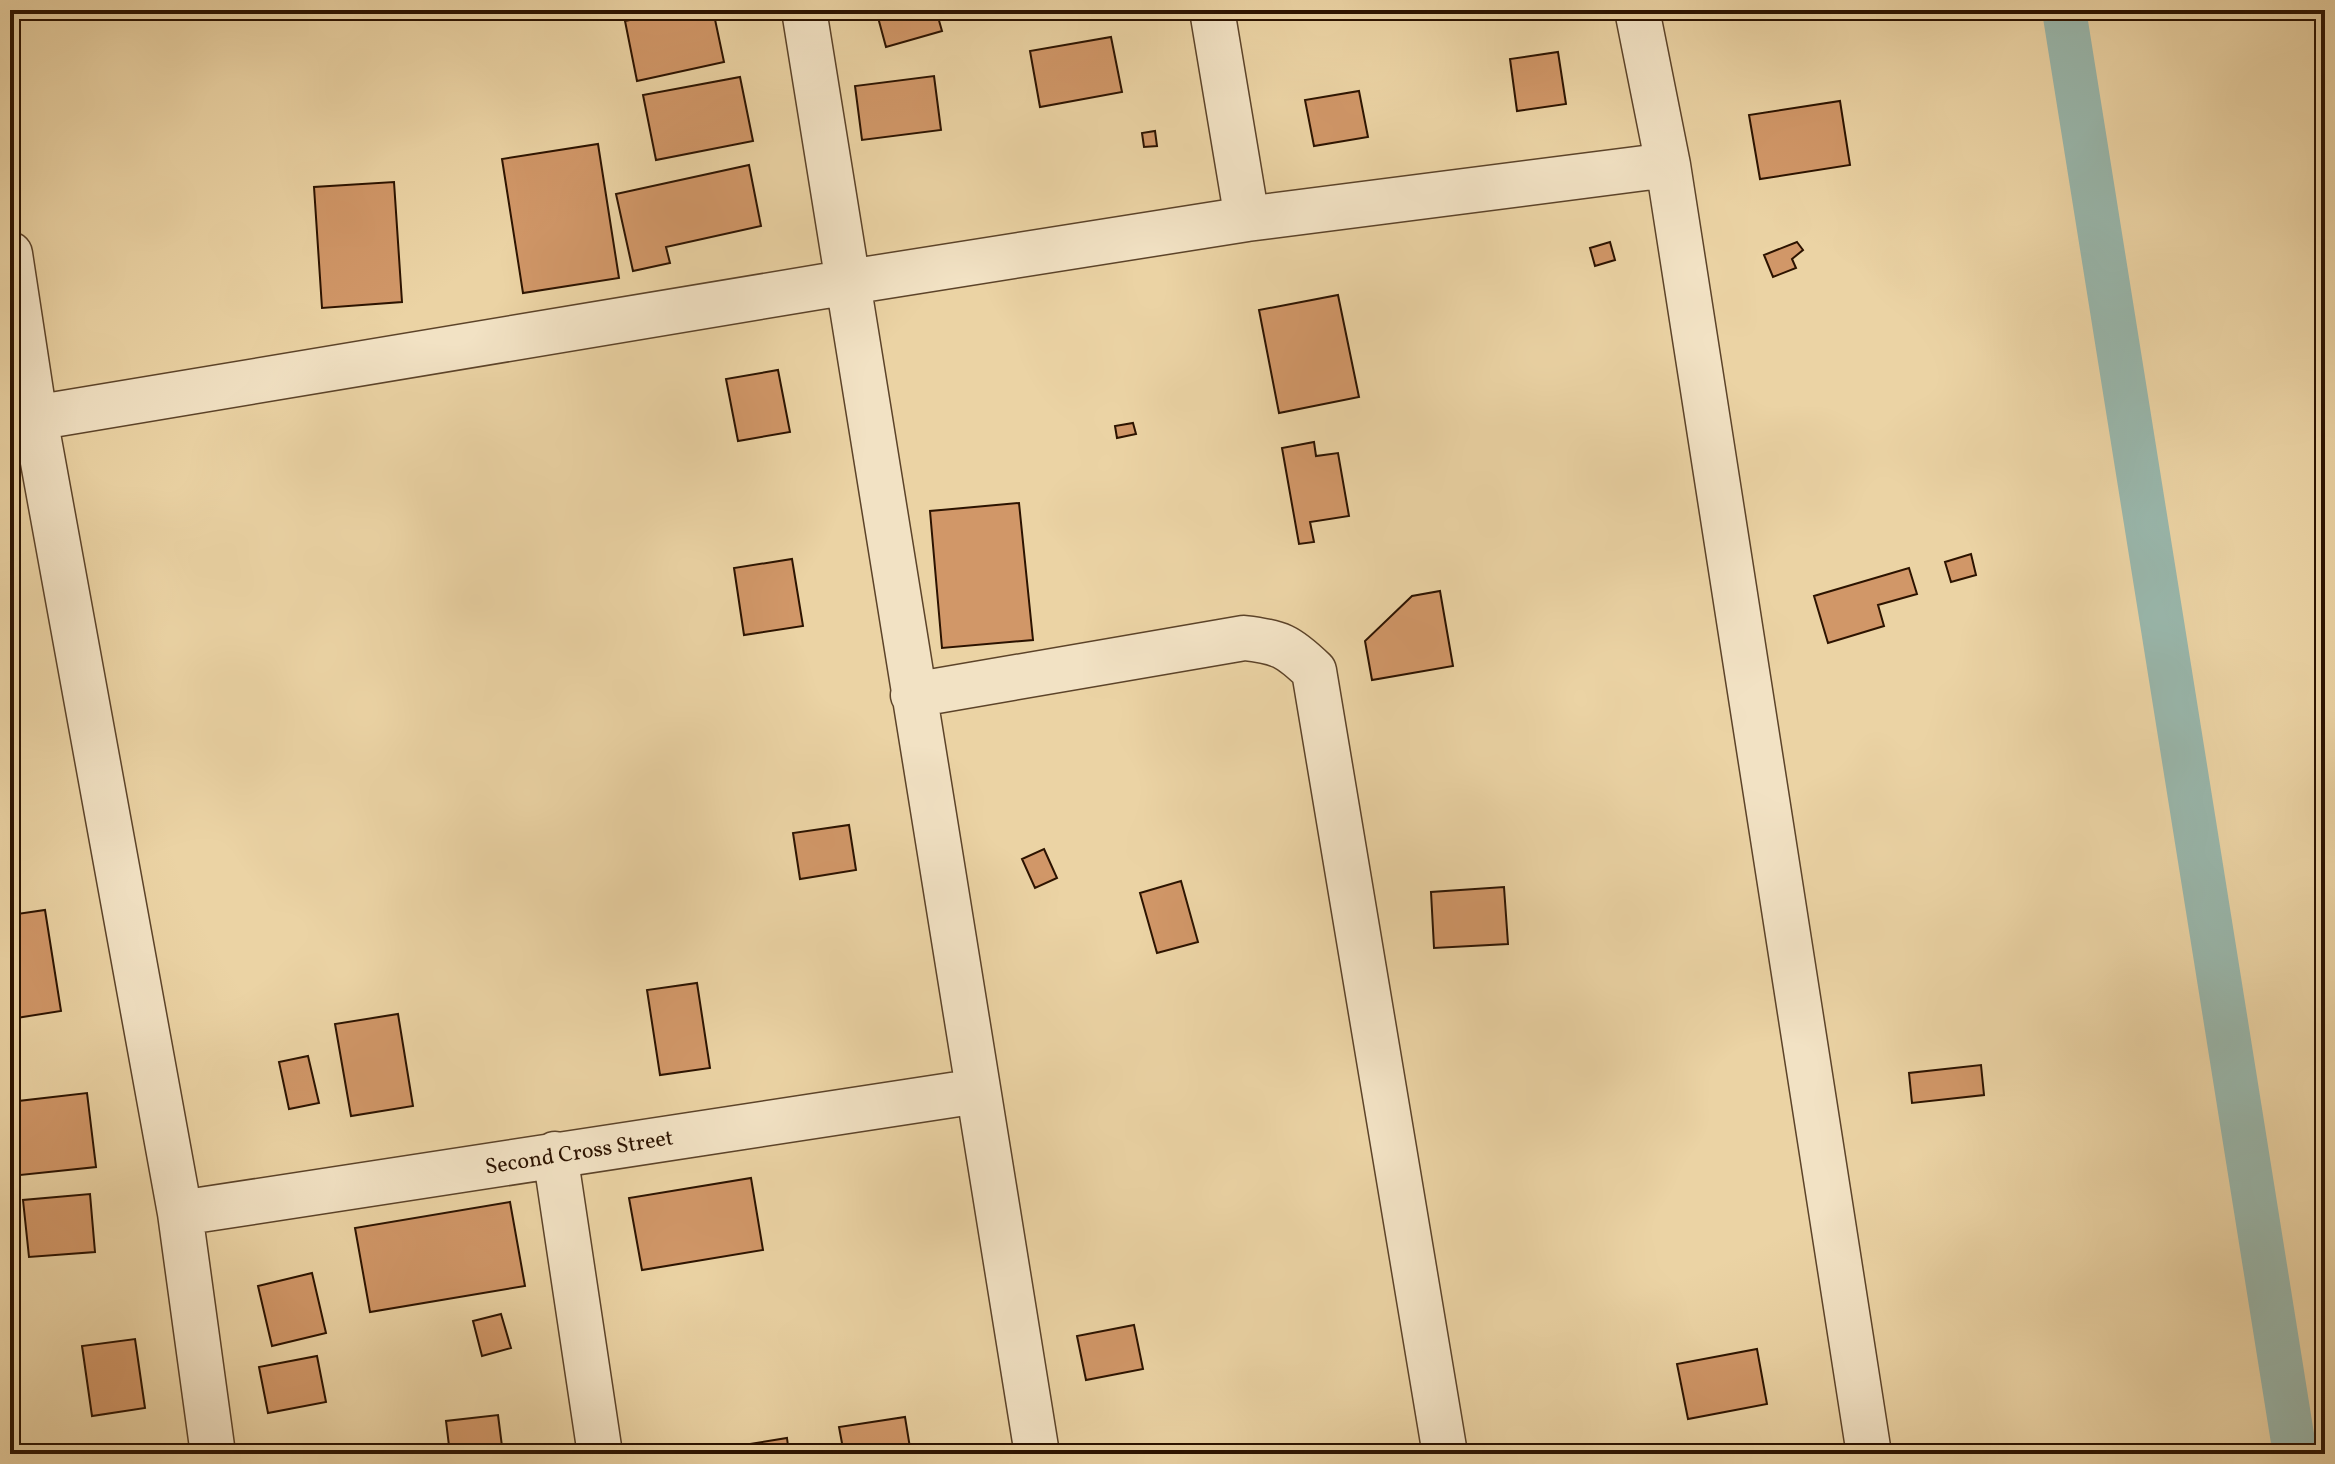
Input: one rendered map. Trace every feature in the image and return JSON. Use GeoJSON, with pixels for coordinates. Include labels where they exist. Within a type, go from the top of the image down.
{"type":"FeatureCollection","features":[{"type":"Feature","properties":{"kind":"street"},"geometry":{"type":"LineString","coordinates":[[804,10],[1037,1454]]}},
{"type":"Feature","properties":{"kind":"street"},"geometry":{"type":"LineString","coordinates":[[1212,10],[1247,219]]}},
{"type":"Feature","properties":{"kind":"street"},"geometry":{"type":"LineString","coordinates":[[1637,10],[1668,165],[1869,1454]]}},
{"type":"Feature","properties":{"kind":"street"},"geometry":{"type":"LineString","coordinates":[[22,420],[1247,219],[1668,165]]}},
{"type":"Feature","properties":{"kind":"street"},"geometry":{"type":"LineString","coordinates":[[10,254],[22,420],[180,1213],[213,1454]]}},
{"type":"Feature","properties":{"kind":"street"},"geometry":{"type":"LineString","coordinates":[[913,695],[1244,638],[1273,642],[1294,652],[1314,671],[1445,1454]]}},
{"type":"Feature","properties":{"kind":"street","name":"Second Cross Street"},"geometry":{"type":"LineString","coordinates":[[180,1213],[978,1091]]}},
{"type":"Feature","properties":{"kind":"street"},"geometry":{"type":"LineString","coordinates":[[555,1154],[600,1454]]}},
{"type":"Feature","properties":{"kind":"building"},"geometry":{"type":"Polygon","coordinates":[[[677,10],[713,10],[724,62],[637,81],[625,21],[677,10]]]}},
{"type":"Feature","properties":{"kind":"building"},"geometry":{"type":"Polygon","coordinates":[[[876,10],[936,10],[942,31],[886,47],[876,10]]]}},
{"type":"Feature","properties":{"kind":"building"},"geometry":{"type":"Polygon","coordinates":[[[1111,37],[1122,92],[1040,107],[1030,51],[1111,37]]]}},
{"type":"Feature","properties":{"kind":"building"},"geometry":{"type":"Polygon","coordinates":[[[1558,52],[1566,104],[1517,111],[1510,59],[1558,52]]]}},
{"type":"Feature","properties":{"kind":"building"},"geometry":{"type":"Polygon","coordinates":[[[934,76],[941,130],[862,140],[855,86],[934,76]]]}},
{"type":"Feature","properties":{"kind":"building"},"geometry":{"type":"Polygon","coordinates":[[[740,77],[753,141],[656,160],[643,95],[740,77]]]}},
{"type":"Feature","properties":{"kind":"building"},"geometry":{"type":"Polygon","coordinates":[[[1359,91],[1368,137],[1314,146],[1305,100],[1359,91]]]}},
{"type":"Feature","properties":{"kind":"building"},"geometry":{"type":"Polygon","coordinates":[[[1840,101],[1850,165],[1760,179],[1749,115],[1840,101]]]}},
{"type":"Feature","properties":{"kind":"building"},"geometry":{"type":"Polygon","coordinates":[[[1155,131],[1157,146],[1144,147],[1142,133],[1155,131]]]}},
{"type":"Feature","properties":{"kind":"building"},"geometry":{"type":"Polygon","coordinates":[[[598,144],[619,278],[523,293],[502,159],[598,144]]]}},
{"type":"Feature","properties":{"kind":"building"},"geometry":{"type":"Polygon","coordinates":[[[749,165],[761,226],[666,247],[670,263],[633,271],[616,194],[749,165]]]}},
{"type":"Feature","properties":{"kind":"building"},"geometry":{"type":"Polygon","coordinates":[[[394,182],[402,302],[322,308],[314,187],[394,182]]]}},
{"type":"Feature","properties":{"kind":"building"},"geometry":{"type":"Polygon","coordinates":[[[1610,242],[1615,260],[1595,266],[1590,248],[1610,242]]]}},
{"type":"Feature","properties":{"kind":"building"},"geometry":{"type":"Polygon","coordinates":[[[1797,242],[1803,250],[1792,259],[1796,268],[1773,277],[1764,255],[1797,242]]]}},
{"type":"Feature","properties":{"kind":"building"},"geometry":{"type":"Polygon","coordinates":[[[1338,295],[1359,397],[1279,413],[1259,310],[1338,295]]]}},
{"type":"Feature","properties":{"kind":"building"},"geometry":{"type":"Polygon","coordinates":[[[778,370],[790,432],[738,441],[726,379],[778,370]]]}},
{"type":"Feature","properties":{"kind":"building"},"geometry":{"type":"Polygon","coordinates":[[[1133,423],[1136,434],[1117,438],[1115,426],[1133,423]]]}},
{"type":"Feature","properties":{"kind":"building"},"geometry":{"type":"Polygon","coordinates":[[[1314,442],[1316,456],[1338,453],[1349,516],[1310,522],[1314,542],[1299,544],[1282,448],[1314,442]]]}},
{"type":"Feature","properties":{"kind":"building"},"geometry":{"type":"Polygon","coordinates":[[[1019,503],[1033,640],[942,648],[930,511],[1019,503]]]}},
{"type":"Feature","properties":{"kind":"building"},"geometry":{"type":"Polygon","coordinates":[[[1971,554],[1976,575],[1951,582],[1945,562],[1971,554]]]}},
{"type":"Feature","properties":{"kind":"building"},"geometry":{"type":"Polygon","coordinates":[[[792,559],[803,626],[744,635],[734,568],[792,559]]]}},
{"type":"Feature","properties":{"kind":"building"},"geometry":{"type":"Polygon","coordinates":[[[1909,568],[1917,594],[1878,605],[1884,626],[1828,643],[1814,596],[1909,568]]]}},
{"type":"Feature","properties":{"kind":"building"},"geometry":{"type":"Polygon","coordinates":[[[1440,591],[1453,666],[1372,680],[1365,641],[1412,596],[1440,591]]]}},
{"type":"Feature","properties":{"kind":"building"},"geometry":{"type":"Polygon","coordinates":[[[849,825],[856,870],[800,879],[793,833],[849,825]]]}},
{"type":"Feature","properties":{"kind":"building"},"geometry":{"type":"Polygon","coordinates":[[[1044,849],[1057,878],[1035,888],[1022,859],[1044,849]]]}},
{"type":"Feature","properties":{"kind":"building"},"geometry":{"type":"Polygon","coordinates":[[[1181,881],[1198,942],[1157,953],[1140,893],[1181,881]]]}},
{"type":"Feature","properties":{"kind":"building"},"geometry":{"type":"Polygon","coordinates":[[[1504,887],[1508,944],[1434,948],[1431,892],[1504,887]]]}},
{"type":"Feature","properties":{"kind":"building"},"geometry":{"type":"Polygon","coordinates":[[[45,910],[61,1011],[10,1019],[10,915],[45,910]]]}},
{"type":"Feature","properties":{"kind":"building"},"geometry":{"type":"Polygon","coordinates":[[[697,983],[710,1068],[660,1075],[647,990],[697,983]]]}},
{"type":"Feature","properties":{"kind":"building"},"geometry":{"type":"Polygon","coordinates":[[[398,1014],[413,1106],[351,1116],[335,1024],[398,1014]]]}},
{"type":"Feature","properties":{"kind":"building"},"geometry":{"type":"Polygon","coordinates":[[[308,1056],[319,1103],[289,1109],[279,1062],[308,1056]]]}},
{"type":"Feature","properties":{"kind":"building"},"geometry":{"type":"Polygon","coordinates":[[[1981,1065],[1984,1095],[1912,1103],[1909,1073],[1981,1065]]]}},
{"type":"Feature","properties":{"kind":"building"},"geometry":{"type":"Polygon","coordinates":[[[87,1093],[96,1167],[11,1176],[10,1102],[87,1093]]]}},
{"type":"Feature","properties":{"kind":"building"},"geometry":{"type":"Polygon","coordinates":[[[751,1178],[763,1250],[642,1270],[629,1198],[751,1178]]]}},
{"type":"Feature","properties":{"kind":"building"},"geometry":{"type":"Polygon","coordinates":[[[90,1194],[95,1252],[29,1257],[23,1200],[90,1194]]]}},
{"type":"Feature","properties":{"kind":"building"},"geometry":{"type":"Polygon","coordinates":[[[510,1202],[525,1286],[370,1312],[355,1228],[510,1202]]]}},
{"type":"Feature","properties":{"kind":"building"},"geometry":{"type":"Polygon","coordinates":[[[312,1273],[326,1333],[272,1346],[258,1286],[312,1273]]]}},
{"type":"Feature","properties":{"kind":"building"},"geometry":{"type":"Polygon","coordinates":[[[501,1314],[511,1348],[482,1356],[473,1321],[501,1314]]]}},
{"type":"Feature","properties":{"kind":"building"},"geometry":{"type":"Polygon","coordinates":[[[1134,1325],[1143,1369],[1086,1380],[1077,1336],[1134,1325]]]}},
{"type":"Feature","properties":{"kind":"building"},"geometry":{"type":"Polygon","coordinates":[[[135,1339],[145,1408],[92,1416],[82,1346],[135,1339]]]}},
{"type":"Feature","properties":{"kind":"building"},"geometry":{"type":"Polygon","coordinates":[[[1757,1349],[1767,1404],[1688,1419],[1677,1364],[1757,1349]]]}},
{"type":"Feature","properties":{"kind":"building"},"geometry":{"type":"Polygon","coordinates":[[[317,1356],[326,1402],[268,1413],[259,1367],[317,1356]]]}},
{"type":"Feature","properties":{"kind":"building"},"geometry":{"type":"Polygon","coordinates":[[[498,1415],[503,1454],[450,1454],[446,1421],[498,1415]]]}},
{"type":"Feature","properties":{"kind":"building"},"geometry":{"type":"Polygon","coordinates":[[[905,1417],[911,1454],[844,1454],[839,1427],[905,1417]]]}},
{"type":"Feature","properties":{"kind":"building"},"geometry":{"type":"Polygon","coordinates":[[[787,1438],[789,1454],[700,1452],[787,1438]]]}},
{"type":"Feature","properties":{"kind":"waterway"},"geometry":{"type":"LineString","coordinates":[[2064,10],[2295,1454]]}}]}
